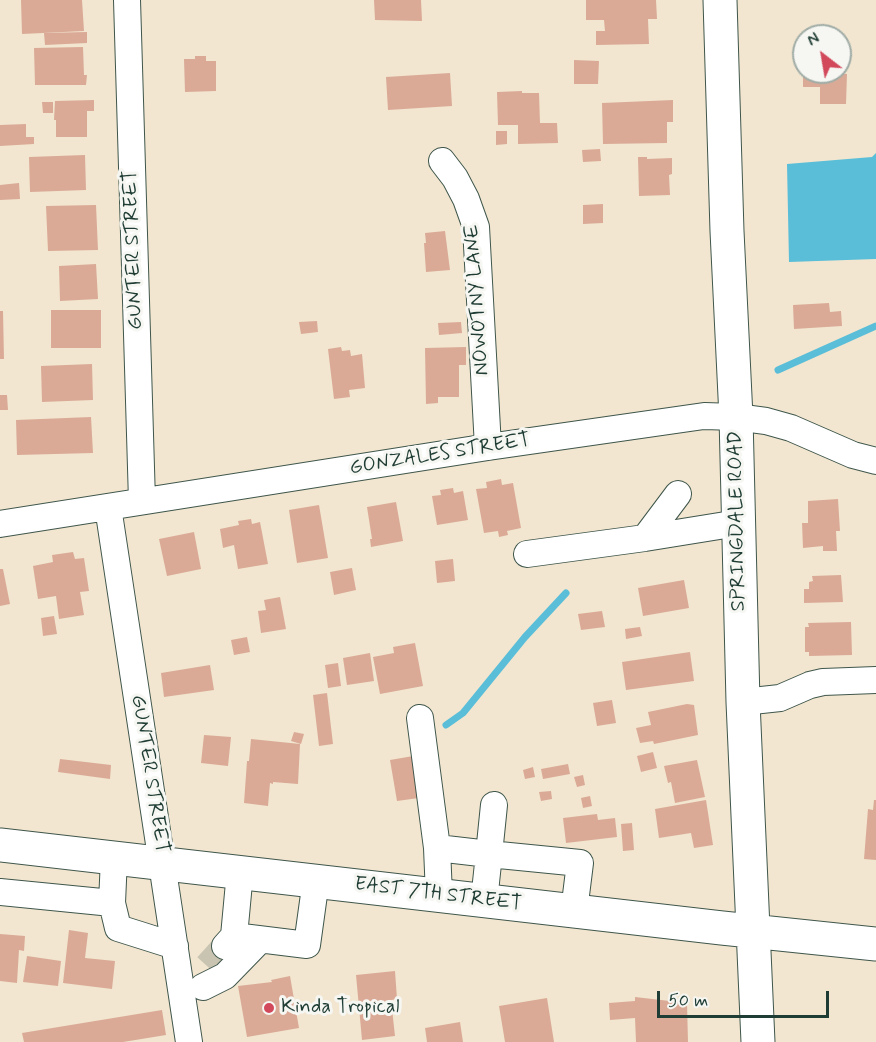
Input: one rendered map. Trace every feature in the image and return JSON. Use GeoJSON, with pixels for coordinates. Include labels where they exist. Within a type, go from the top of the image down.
{"type":"FeatureCollection","features":[{"type":"Feature","properties":{"kind":"main road","name":"SPRINGDALE ROAD"},"geometry":{"type":"LineString","coordinates":[[720,0],[727,231],[736,417],[743,702],[758,1042]]}},
{"type":"Feature","properties":{"kind":"main road","name":"EAST 7TH STREET"},"geometry":{"type":"LineString","coordinates":[[0,846],[876,944]]}},
{"type":"Feature","properties":{"kind":"street","name":"GUNTER STREET"},"geometry":{"type":"LineString","coordinates":[[127,0],[142,501]]}},
{"type":"Feature","properties":{"kind":"street","name":"NOWOTNY LANE"},"geometry":{"type":"LineString","coordinates":[[442,161],[460,188],[476,227],[488,447]]}},
{"type":"Feature","properties":{"kind":"street","name":"GONZALES STREET"},"geometry":{"type":"LineString","coordinates":[[0,524],[488,447],[704,416],[766,421],[853,455],[876,460]]}},
{"type":"Feature","properties":{"kind":"street"},"geometry":{"type":"LineString","coordinates":[[645,538],[678,494]]}},
{"type":"Feature","properties":{"kind":"street","name":"GUNTER STREET"},"geometry":{"type":"LineString","coordinates":[[108,507],[175,946],[197,981],[189,1042]]}},
{"type":"Feature","properties":{"kind":"street"},"geometry":{"type":"LineString","coordinates":[[527,554],[738,523]]}},
{"type":"Feature","properties":{"kind":"street"},"geometry":{"type":"LineString","coordinates":[[743,702],[780,698],[823,682],[876,680]]}},
{"type":"Feature","properties":{"kind":"street"},"geometry":{"type":"LineString","coordinates":[[420,718],[438,848],[439,895]]}},
{"type":"Feature","properties":{"kind":"street"},"geometry":{"type":"LineString","coordinates":[[484,901],[494,805]]}},
{"type":"Feature","properties":{"kind":"street"},"geometry":{"type":"LineString","coordinates":[[438,848],[580,863],[574,910]]}},
{"type":"Feature","properties":{"kind":"street"},"geometry":{"type":"LineString","coordinates":[[114,858],[112,903],[118,928],[175,946]]}},
{"type":"Feature","properties":{"kind":"street"},"geometry":{"type":"LineString","coordinates":[[240,872],[229,941],[260,940],[307,945],[316,880]]}},
{"type":"Feature","properties":{"kind":"street"},"geometry":{"type":"LineString","coordinates":[[0,892],[112,903]]}},
{"type":"Feature","properties":{"kind":"street"},"geometry":{"type":"LineString","coordinates":[[197,981],[225,976],[260,940]]}},
{"type":"Feature","properties":{"kind":"water"},"geometry":{"type":"Polygon","coordinates":[[[876,153],[876,259],[789,262],[787,164],[872,157],[876,153]]]}},
{"type":"Feature","properties":{"kind":"building"},"geometry":{"type":"Polygon","coordinates":[[[21,0],[82,0],[84,31],[22,34],[21,0]]]}},
{"type":"Feature","properties":{"kind":"building"},"geometry":{"type":"Polygon","coordinates":[[[374,0],[421,0],[422,21],[375,20],[374,0]]]}},
{"type":"Feature","properties":{"kind":"building"},"geometry":{"type":"Polygon","coordinates":[[[586,0],[656,0],[657,19],[648,19],[649,44],[596,45],[596,31],[605,31],[604,20],[586,20],[586,0]]]}},
{"type":"Feature","properties":{"kind":"building"},"geometry":{"type":"Polygon","coordinates":[[[87,32],[87,43],[45,45],[44,33],[87,32]]]}},
{"type":"Feature","properties":{"kind":"building"},"geometry":{"type":"Polygon","coordinates":[[[83,47],[86,85],[35,85],[34,48],[83,47]]]}},
{"type":"Feature","properties":{"kind":"building"},"geometry":{"type":"Polygon","coordinates":[[[195,56],[206,56],[206,61],[216,61],[216,91],[185,92],[184,59],[195,59],[195,56]]]}},
{"type":"Feature","properties":{"kind":"building"},"geometry":{"type":"Polygon","coordinates":[[[574,60],[599,61],[598,84],[574,84],[574,60]]]}},
{"type":"Feature","properties":{"kind":"building"},"geometry":{"type":"Polygon","coordinates":[[[450,73],[452,106],[388,110],[386,77],[450,73]]]}},
{"type":"Feature","properties":{"kind":"building"},"geometry":{"type":"Polygon","coordinates":[[[803,84],[847,84],[846,104],[820,104],[820,87],[803,87],[803,84]]]}},
{"type":"Feature","properties":{"kind":"building"},"geometry":{"type":"Polygon","coordinates":[[[522,91],[522,93],[539,93],[540,123],[557,123],[558,143],[518,144],[518,125],[498,125],[497,92],[522,91]]]}},
{"type":"Feature","properties":{"kind":"building"},"geometry":{"type":"Polygon","coordinates":[[[94,100],[94,111],[87,111],[87,137],[56,137],[55,101],[94,100]]]}},
{"type":"Feature","properties":{"kind":"building"},"geometry":{"type":"Polygon","coordinates":[[[673,100],[673,122],[667,122],[667,143],[603,144],[602,103],[673,100]]]}},
{"type":"Feature","properties":{"kind":"building"},"geometry":{"type":"Polygon","coordinates":[[[42,102],[53,102],[53,113],[43,113],[42,102]]]}},
{"type":"Feature","properties":{"kind":"building"},"geometry":{"type":"Polygon","coordinates":[[[26,124],[26,137],[34,137],[34,144],[0,146],[0,125],[26,124]]]}},
{"type":"Feature","properties":{"kind":"building"},"geometry":{"type":"Polygon","coordinates":[[[496,131],[507,131],[507,144],[496,145],[496,131]]]}},
{"type":"Feature","properties":{"kind":"building"},"geometry":{"type":"Polygon","coordinates":[[[600,149],[601,161],[583,162],[582,150],[600,149]]]}},
{"type":"Feature","properties":{"kind":"building"},"geometry":{"type":"Polygon","coordinates":[[[85,155],[86,190],[30,192],[29,157],[85,155]]]}},
{"type":"Feature","properties":{"kind":"building"},"geometry":{"type":"Polygon","coordinates":[[[638,157],[672,158],[672,174],[669,175],[670,195],[639,196],[638,157]]]}},
{"type":"Feature","properties":{"kind":"building"},"geometry":{"type":"Polygon","coordinates":[[[19,183],[20,199],[0,200],[0,185],[19,183]]]}},
{"type":"Feature","properties":{"kind":"building"},"geometry":{"type":"Polygon","coordinates":[[[603,204],[603,223],[583,224],[583,205],[603,204]]]}},
{"type":"Feature","properties":{"kind":"building"},"geometry":{"type":"Polygon","coordinates":[[[96,205],[98,250],[48,251],[46,206],[96,205]]]}},
{"type":"Feature","properties":{"kind":"building"},"geometry":{"type":"Polygon","coordinates":[[[445,231],[450,270],[426,272],[425,233],[445,231]]]}},
{"type":"Feature","properties":{"kind":"building"},"geometry":{"type":"Polygon","coordinates":[[[96,264],[98,299],[60,301],[59,266],[96,264]]]}},
{"type":"Feature","properties":{"kind":"building"},"geometry":{"type":"Polygon","coordinates":[[[829,303],[830,312],[841,311],[842,326],[794,329],[793,305],[829,303]]]}},
{"type":"Feature","properties":{"kind":"building"},"geometry":{"type":"Polygon","coordinates":[[[51,310],[101,310],[101,348],[51,348],[51,310]]]}},
{"type":"Feature","properties":{"kind":"building"},"geometry":{"type":"Polygon","coordinates":[[[0,311],[3,311],[4,359],[0,359],[0,311]]]}},
{"type":"Feature","properties":{"kind":"building"},"geometry":{"type":"Polygon","coordinates":[[[317,321],[318,332],[301,334],[299,322],[317,321]]]}},
{"type":"Feature","properties":{"kind":"building"},"geometry":{"type":"Polygon","coordinates":[[[461,322],[462,333],[439,335],[438,323],[461,322]]]}},
{"type":"Feature","properties":{"kind":"building"},"geometry":{"type":"Polygon","coordinates":[[[341,347],[342,351],[350,350],[351,356],[362,354],[365,388],[349,390],[350,397],[334,399],[328,349],[341,347]]]}},
{"type":"Feature","properties":{"kind":"building"},"geometry":{"type":"Polygon","coordinates":[[[466,347],[466,365],[459,365],[459,397],[438,397],[438,403],[426,404],[425,348],[466,347]]]}},
{"type":"Feature","properties":{"kind":"building"},"geometry":{"type":"Polygon","coordinates":[[[92,364],[93,400],[42,402],[41,366],[92,364]]]}},
{"type":"Feature","properties":{"kind":"building"},"geometry":{"type":"Polygon","coordinates":[[[0,395],[7,395],[8,410],[0,410],[0,395]]]}},
{"type":"Feature","properties":{"kind":"building"},"geometry":{"type":"Polygon","coordinates":[[[91,417],[93,453],[17,455],[16,420],[91,417]]]}},
{"type":"Feature","properties":{"kind":"building"},"geometry":{"type":"Polygon","coordinates":[[[501,479],[502,485],[513,483],[521,528],[507,531],[508,535],[499,537],[498,531],[484,533],[476,489],[487,488],[486,482],[501,479]]]}},
{"type":"Feature","properties":{"kind":"building"},"geometry":{"type":"Polygon","coordinates":[[[453,488],[454,493],[463,491],[468,520],[437,525],[432,496],[441,495],[440,490],[453,488]]]}},
{"type":"Feature","properties":{"kind":"building"},"geometry":{"type":"Polygon","coordinates":[[[838,499],[840,531],[836,531],[837,551],[823,551],[823,546],[803,548],[802,523],[808,523],[808,501],[838,499]]]}},
{"type":"Feature","properties":{"kind":"building"},"geometry":{"type":"Polygon","coordinates":[[[396,502],[403,541],[371,547],[367,507],[396,502]]]}},
{"type":"Feature","properties":{"kind":"building"},"geometry":{"type":"Polygon","coordinates":[[[319,505],[328,558],[297,563],[289,510],[319,505]]]}},
{"type":"Feature","properties":{"kind":"building"},"geometry":{"type":"Polygon","coordinates":[[[251,519],[252,524],[260,522],[268,564],[238,569],[234,545],[223,548],[220,529],[239,525],[238,521],[251,519]]]}},
{"type":"Feature","properties":{"kind":"building"},"geometry":{"type":"Polygon","coordinates":[[[194,532],[201,569],[167,576],[159,539],[194,532]]]}},
{"type":"Feature","properties":{"kind":"building"},"geometry":{"type":"Polygon","coordinates":[[[73,552],[75,559],[84,558],[89,591],[80,592],[84,615],[59,619],[56,596],[38,599],[33,566],[53,562],[52,555],[73,552]]]}},
{"type":"Feature","properties":{"kind":"building"},"geometry":{"type":"Polygon","coordinates":[[[453,559],[455,581],[437,583],[435,561],[453,559]]]}},
{"type":"Feature","properties":{"kind":"building"},"geometry":{"type":"Polygon","coordinates":[[[352,568],[356,590],[334,595],[330,572],[352,568]]]}},
{"type":"Feature","properties":{"kind":"building"},"geometry":{"type":"Polygon","coordinates":[[[0,569],[3,569],[10,604],[0,606],[0,569]]]}},
{"type":"Feature","properties":{"kind":"building"},"geometry":{"type":"Polygon","coordinates":[[[841,575],[843,602],[804,603],[804,589],[809,589],[809,582],[813,581],[812,576],[841,575]]]}},
{"type":"Feature","properties":{"kind":"building"},"geometry":{"type":"Polygon","coordinates":[[[684,580],[689,608],[643,616],[638,588],[684,580]]]}},
{"type":"Feature","properties":{"kind":"building"},"geometry":{"type":"Polygon","coordinates":[[[280,597],[286,629],[261,633],[258,611],[266,610],[264,600],[280,597]]]}},
{"type":"Feature","properties":{"kind":"building"},"geometry":{"type":"Polygon","coordinates":[[[602,611],[605,627],[581,630],[578,614],[602,611]]]}},
{"type":"Feature","properties":{"kind":"building"},"geometry":{"type":"Polygon","coordinates":[[[54,616],[57,634],[43,636],[41,618],[54,616]]]}},
{"type":"Feature","properties":{"kind":"building"},"geometry":{"type":"Polygon","coordinates":[[[851,622],[852,655],[809,656],[809,652],[805,652],[805,627],[809,627],[808,623],[851,622]]]}},
{"type":"Feature","properties":{"kind":"building"},"geometry":{"type":"Polygon","coordinates":[[[640,627],[642,636],[626,639],[625,629],[640,627]]]}},
{"type":"Feature","properties":{"kind":"building"},"geometry":{"type":"Polygon","coordinates":[[[247,637],[250,652],[234,655],[231,640],[247,637]]]}},
{"type":"Feature","properties":{"kind":"building"},"geometry":{"type":"Polygon","coordinates":[[[415,643],[423,686],[380,694],[373,657],[394,653],[393,647],[415,643]]]}},
{"type":"Feature","properties":{"kind":"building"},"geometry":{"type":"Polygon","coordinates":[[[690,652],[694,681],[626,690],[622,662],[690,652]]]}},
{"type":"Feature","properties":{"kind":"building"},"geometry":{"type":"Polygon","coordinates":[[[370,653],[374,681],[347,685],[343,658],[370,653]]]}},
{"type":"Feature","properties":{"kind":"building"},"geometry":{"type":"Polygon","coordinates":[[[338,663],[341,686],[328,688],[325,665],[338,663]]]}},
{"type":"Feature","properties":{"kind":"building"},"geometry":{"type":"Polygon","coordinates":[[[210,665],[214,690],[164,697],[161,673],[210,665]]]}},
{"type":"Feature","properties":{"kind":"building"},"geometry":{"type":"Polygon","coordinates":[[[327,693],[333,744],[319,746],[313,695],[327,693]]]}},
{"type":"Feature","properties":{"kind":"building"},"geometry":{"type":"Polygon","coordinates":[[[612,700],[616,723],[597,726],[593,703],[612,700]]]}},
{"type":"Feature","properties":{"kind":"building"},"geometry":{"type":"Polygon","coordinates":[[[687,704],[694,705],[698,735],[654,744],[653,741],[640,743],[636,728],[651,725],[648,712],[687,704]]]}},
{"type":"Feature","properties":{"kind":"building"},"geometry":{"type":"Polygon","coordinates":[[[294,732],[304,734],[301,744],[291,741],[294,732]]]}},
{"type":"Feature","properties":{"kind":"building"},"geometry":{"type":"Polygon","coordinates":[[[204,735],[231,737],[228,766],[201,763],[204,735]]]}},
{"type":"Feature","properties":{"kind":"building"},"geometry":{"type":"Polygon","coordinates":[[[251,739],[300,744],[298,784],[270,783],[268,806],[244,803],[251,739]]]}},
{"type":"Feature","properties":{"kind":"building"},"geometry":{"type":"Polygon","coordinates":[[[653,752],[657,768],[641,772],[637,756],[653,752]]]}},
{"type":"Feature","properties":{"kind":"building"},"geometry":{"type":"Polygon","coordinates":[[[419,755],[426,797],[397,801],[390,760],[419,755]]]}},
{"type":"Feature","properties":{"kind":"building"},"geometry":{"type":"Polygon","coordinates":[[[60,759],[111,765],[110,779],[58,772],[60,759]]]}},
{"type":"Feature","properties":{"kind":"building"},"geometry":{"type":"Polygon","coordinates":[[[697,760],[705,797],[675,803],[671,782],[668,783],[664,766],[697,760]]]}},
{"type":"Feature","properties":{"kind":"building"},"geometry":{"type":"Polygon","coordinates":[[[568,764],[570,774],[543,779],[541,769],[568,764]]]}},
{"type":"Feature","properties":{"kind":"building"},"geometry":{"type":"Polygon","coordinates":[[[533,767],[535,777],[525,779],[523,770],[533,767]]]}},
{"type":"Feature","properties":{"kind":"building"},"geometry":{"type":"Polygon","coordinates":[[[583,775],[585,785],[577,787],[574,777],[583,775]]]}},
{"type":"Feature","properties":{"kind":"building"},"geometry":{"type":"Polygon","coordinates":[[[551,791],[552,799],[541,801],[539,792],[551,791]]]}},
{"type":"Feature","properties":{"kind":"building"},"geometry":{"type":"Polygon","coordinates":[[[590,796],[592,806],[583,808],[581,798],[590,796]]]}},
{"type":"Feature","properties":{"kind":"building"},"geometry":{"type":"Polygon","coordinates":[[[706,800],[713,845],[694,848],[691,833],[659,838],[655,809],[706,800]]]}},
{"type":"Feature","properties":{"kind":"building"},"geometry":{"type":"Polygon","coordinates":[[[874,800],[876,800],[876,860],[864,859],[868,809],[873,810],[874,800]]]}},
{"type":"Feature","properties":{"kind":"building"},"geometry":{"type":"Polygon","coordinates":[[[597,814],[598,820],[615,818],[617,837],[566,843],[563,818],[597,814]]]}},
{"type":"Feature","properties":{"kind":"building"},"geometry":{"type":"Polygon","coordinates":[[[632,823],[634,850],[623,851],[621,824],[632,823]]]}},
{"type":"Feature","properties":{"kind":"building"},"geometry":{"type":"Polygon","coordinates":[[[69,930],[88,933],[85,958],[115,961],[112,989],[63,983],[69,930]]]}},
{"type":"Feature","properties":{"kind":"building"},"geometry":{"type":"Polygon","coordinates":[[[0,934],[25,936],[24,951],[19,950],[17,983],[0,981],[0,934]]]}},
{"type":"Feature","properties":{"kind":"building"},"geometry":{"type":"Polygon","coordinates":[[[27,956],[61,961],[58,986],[23,982],[27,956]]]}},
{"type":"Feature","properties":{"kind":"building"},"geometry":{"type":"Polygon","coordinates":[[[395,971],[397,999],[391,1000],[395,1036],[362,1040],[356,975],[395,971]]]}},
{"type":"Feature","properties":{"kind":"building","name":"Kinda Tropical"},"geometry":{"type":"Polygon","coordinates":[[[290,976],[299,1028],[247,1037],[238,986],[272,982],[271,980],[290,976]]]}},
{"type":"Feature","properties":{"kind":"building"},"geometry":{"type":"Polygon","coordinates":[[[635,997],[687,1003],[688,1042],[636,1042],[635,1018],[610,1020],[609,1003],[635,1001],[635,997]]]}},
{"type":"Feature","properties":{"kind":"building"},"geometry":{"type":"Polygon","coordinates":[[[547,998],[554,1042],[505,1042],[499,1006],[547,998]]]}},
{"type":"Feature","properties":{"kind":"building"},"geometry":{"type":"Polygon","coordinates":[[[162,1010],[166,1035],[123,1042],[24,1042],[22,1033],[162,1010]]]}},
{"type":"Feature","properties":{"kind":"building"},"geometry":{"type":"Polygon","coordinates":[[[460,1022],[463,1042],[427,1042],[425,1028],[460,1022]]]}},
{"type":"Feature","properties":{"kind":"waterway"},"geometry":{"type":"LineString","coordinates":[[778,370],[876,326]]}},
{"type":"Feature","properties":{"kind":"waterway"},"geometry":{"type":"LineString","coordinates":[[446,725],[463,713],[525,637],[566,593]]}},
{"type":"Feature","properties":{"kind":"tunnel"},"geometry":{"type":"LineString","coordinates":[[207,966],[225,946]]}},
{"type":"Feature","properties":{"kind":"place","name":"Kinda Tropical"},"geometry":{"type":"Point","coordinates":[269,1008]}}]}
